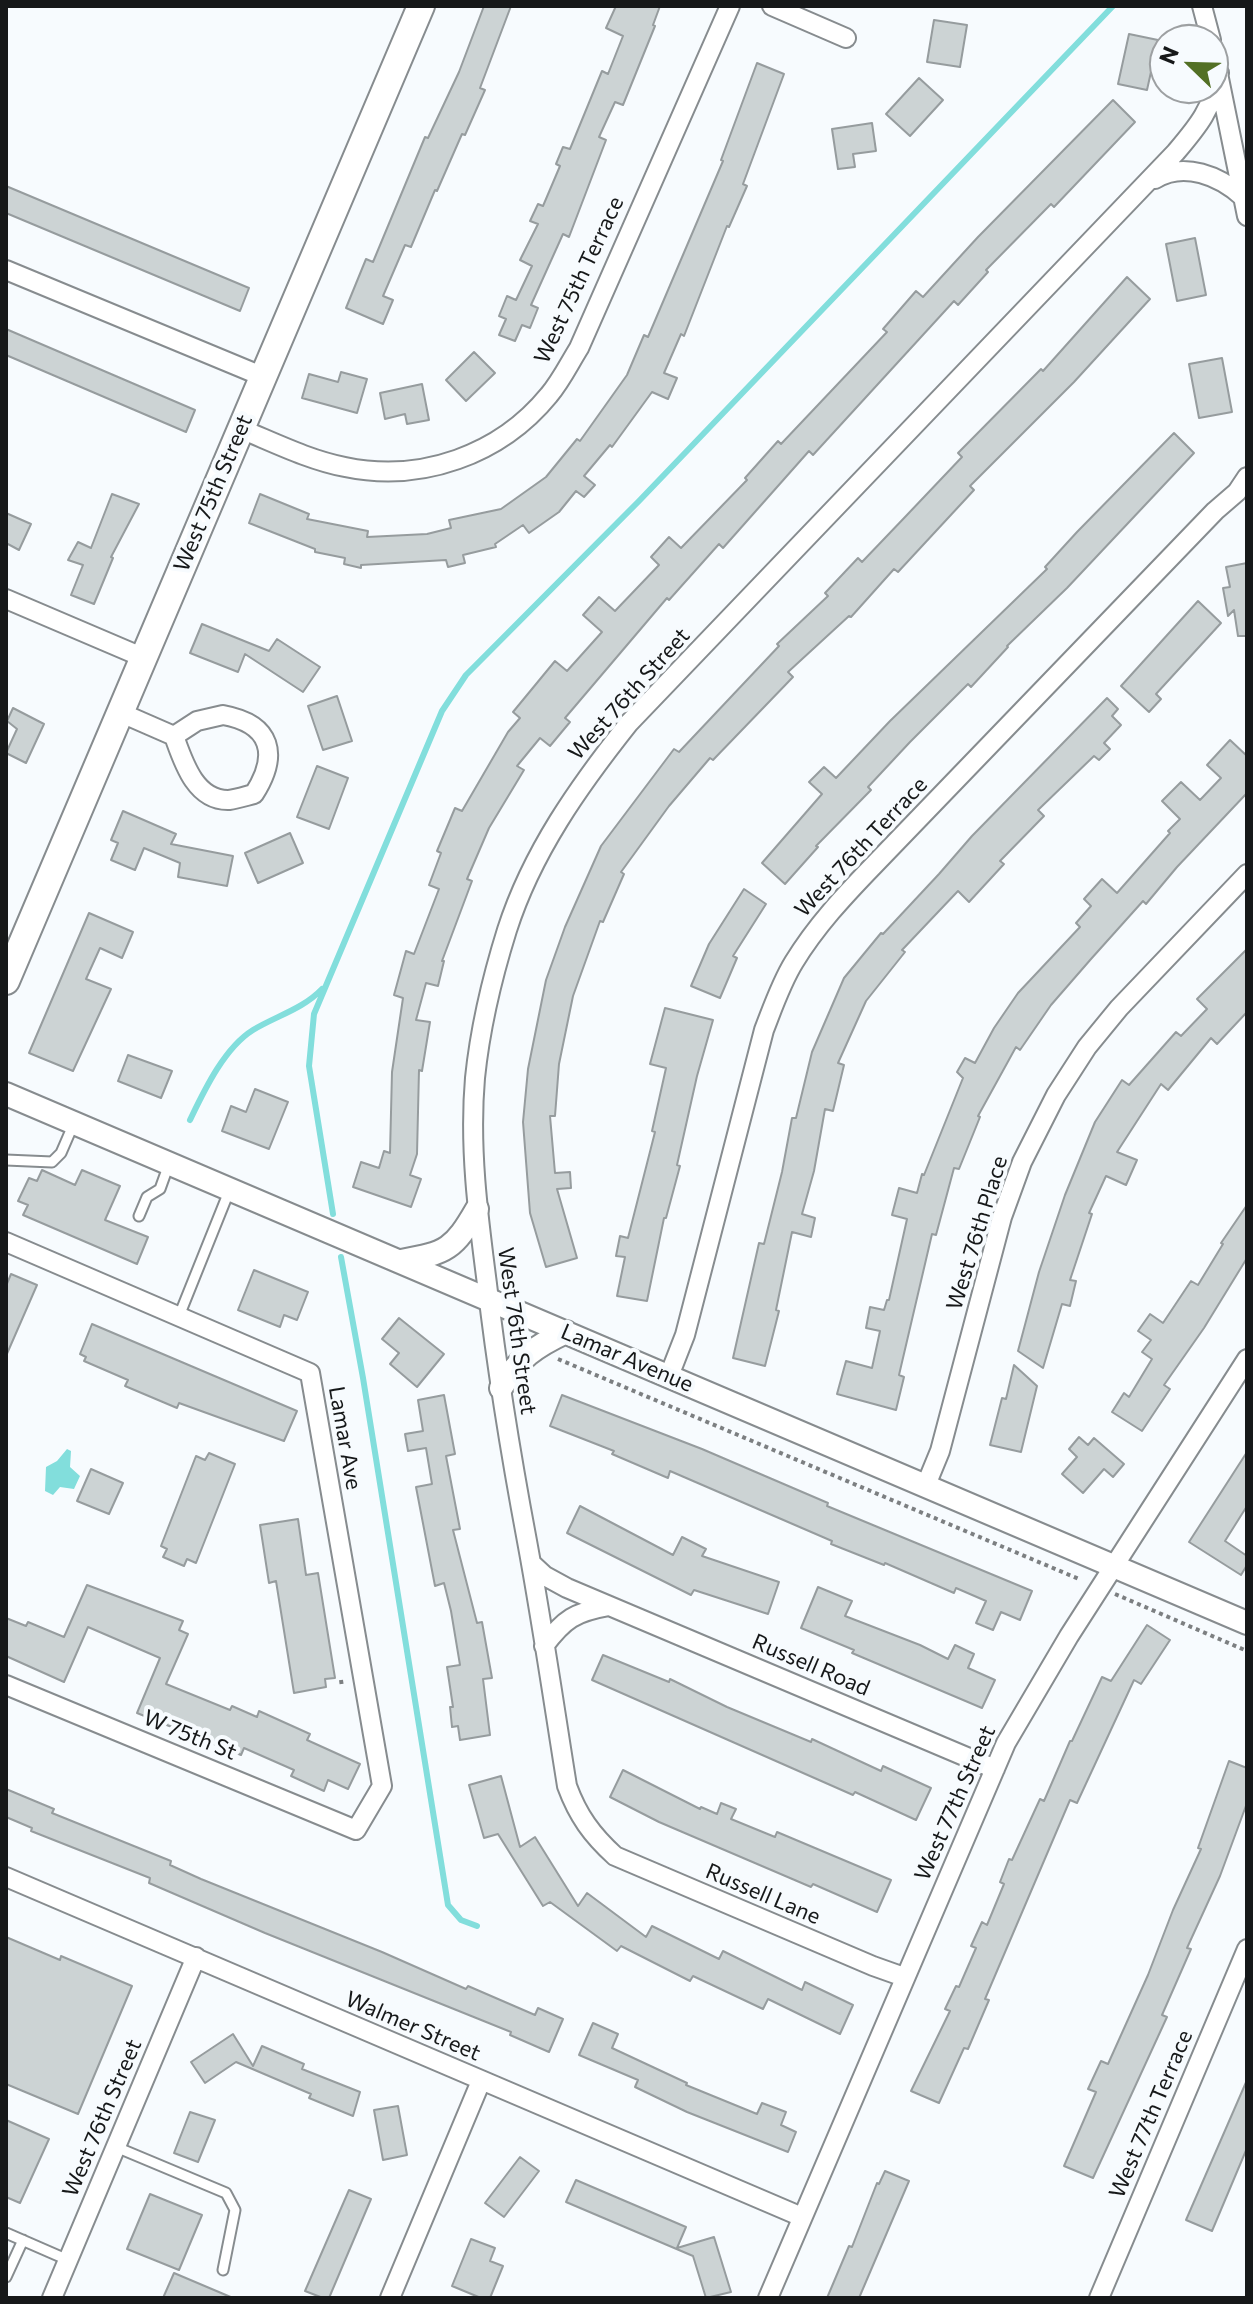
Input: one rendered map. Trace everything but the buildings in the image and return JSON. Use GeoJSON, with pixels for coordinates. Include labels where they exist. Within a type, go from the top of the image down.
{"type":"FeatureCollection","features":[{"type":"Feature","properties":{"kind":"main road","name":"West 75th Street"},"geometry":{"type":"LineString","coordinates":[[6,981],[421,6]]}},
{"type":"Feature","properties":{"kind":"street","name":"West 75th Terrace"},"geometry":{"type":"LineString","coordinates":[[241,429],[309,457],[343,467],[395,472],[457,461],[481,451],[513,431],[551,393],[579,348],[730,6]]}},
{"type":"Feature","properties":{"kind":"street"},"geometry":{"type":"LineString","coordinates":[[772,6],[846,38]]}},
{"type":"Feature","properties":{"kind":"street","name":"West 76th Street"},"geometry":{"type":"LineString","coordinates":[[607,1849],[576,1811],[567,1786],[501,1388],[477,1209],[473,1123],[476,1077],[488,1000],[508,929],[553,827],[581,784],[629,723],[1146,185],[1211,104]]}},
{"type":"Feature","properties":{"kind":"street"},"geometry":{"type":"LineString","coordinates":[[1225,104],[1247,216]]}},
{"type":"Feature","properties":{"kind":"street","name":"West 76th Street"},"geometry":{"type":"LineString","coordinates":[[1146,185],[1162,175],[1188,171],[1219,180],[1243,197]]}},
{"type":"Feature","properties":{"kind":"street"},"geometry":{"type":"LineString","coordinates":[[6,270],[264,377]]}},
{"type":"Feature","properties":{"kind":"street","name":"West 76th Terrace"},"geometry":{"type":"LineString","coordinates":[[669,1376],[685,1335],[764,1030],[783,982],[801,952],[834,908],[873,866],[1215,511],[1244,486]]}},
{"type":"Feature","properties":{"kind":"street"},"geometry":{"type":"LineString","coordinates":[[6,599],[142,657]]}},
{"type":"Feature","properties":{"kind":"street"},"geometry":{"type":"LineString","coordinates":[[119,712],[174,736],[186,768],[204,792],[227,800],[254,794],[267,775],[270,751],[260,732],[241,718],[223,715],[197,721],[174,736]]}},
{"type":"Feature","properties":{"kind":"street","name":"West 76th Place"},"geometry":{"type":"LineString","coordinates":[[926,1485],[940,1451],[1002,1217],[1022,1162],[1056,1095],[1087,1047],[1119,1008],[1247,874]]}},
{"type":"Feature","properties":{"kind":"street","name":"Lamar Avenue"},"geometry":{"type":"LineString","coordinates":[[6,1094],[1247,1623]]}},
{"type":"Feature","properties":{"kind":"street"},"geometry":{"type":"LineString","coordinates":[[399,1262],[435,1256],[449,1248],[461,1236],[477,1209]]}},
{"type":"Feature","properties":{"kind":"street","name":"Lamar Ave"},"geometry":{"type":"LineString","coordinates":[[6,1242],[310,1373],[382,1786],[356,1830]]}},
{"type":"Feature","properties":{"kind":"street"},"geometry":{"type":"LineString","coordinates":[[501,1388],[514,1365],[531,1351],[566,1332]]}},
{"type":"Feature","properties":{"kind":"street","name":"West 77th Street"},"geometry":{"type":"LineString","coordinates":[[768,2298],[995,1769],[1031,1697],[1247,1359]]}},
{"type":"Feature","properties":{"kind":"street","name":"Russell Road"},"geometry":{"type":"LineString","coordinates":[[531,1563],[545,1576],[567,1588],[995,1769]]}},
{"type":"Feature","properties":{"kind":"street"},"geometry":{"type":"LineString","coordinates":[[544,1646],[558,1627],[572,1616],[609,1606]]}},
{"type":"Feature","properties":{"kind":"street","name":"W 75th St"},"geometry":{"type":"LineString","coordinates":[[6,1685],[356,1830]]}},
{"type":"Feature","properties":{"kind":"street","name":"Russell Lane"},"geometry":{"type":"LineString","coordinates":[[607,1849],[615,1856],[709,1897],[904,1977]]}},
{"type":"Feature","properties":{"kind":"street","name":"Walmer Street"},"geometry":{"type":"LineString","coordinates":[[6,1877],[802,2217]]}},
{"type":"Feature","properties":{"kind":"street","name":"West 77th Terrace"},"geometry":{"type":"LineString","coordinates":[[1099,2298],[1247,1949]]}},
{"type":"Feature","properties":{"kind":"street","name":"West 76th Street"},"geometry":{"type":"LineString","coordinates":[[52,2298],[196,1957]]}},
{"type":"Feature","properties":{"kind":"street"},"geometry":{"type":"LineString","coordinates":[[390,2298],[481,2081]]}},
{"type":"Feature","properties":{"kind":"lane"},"geometry":{"type":"LineString","coordinates":[[6,1160],[52,1162],[61,1153],[74,1123]]}},
{"type":"Feature","properties":{"kind":"lane"},"geometry":{"type":"LineString","coordinates":[[139,1216],[147,1197],[160,1189],[169,1164]]}},
{"type":"Feature","properties":{"kind":"lane"},"geometry":{"type":"LineString","coordinates":[[179,1316],[230,1189]]}},
{"type":"Feature","properties":{"kind":"lane"},"geometry":{"type":"LineString","coordinates":[[116,2147],[226,2193],[235,2210],[223,2270]]}},
{"type":"Feature","properties":{"kind":"lane"},"geometry":{"type":"LineString","coordinates":[[6,2233],[68,2260]]}},
{"type":"Feature","properties":{"kind":"lane"},"geometry":{"type":"LineString","coordinates":[[6,2277],[23,2240]]}},
{"type":"Feature","properties":{"kind":"path"},"geometry":{"type":"LineString","coordinates":[[549,1358],[596,1373],[1079,1579]]}},
{"type":"Feature","properties":{"kind":"path"},"geometry":{"type":"LineString","coordinates":[[1113,1593],[1247,1651]]}},
{"type":"Feature","properties":{"kind":"path"},"geometry":{"type":"LineString","coordinates":[[341,1680],[342,1687]]}},
{"type":"Feature","properties":{"kind":"water"},"geometry":{"type":"Polygon","coordinates":[[[67,1449],[71,1451],[70,1467],[80,1476],[74,1489],[60,1487],[53,1495],[45,1491],[46,1467],[57,1461],[67,1449]]]}},
{"type":"Feature","properties":{"kind":"waterway"},"geometry":{"type":"LineString","coordinates":[[333,1214],[309,1066],[314,1014],[442,711],[466,675],[639,501],[1113,6]]}},
{"type":"Feature","properties":{"kind":"waterway"},"geometry":{"type":"LineString","coordinates":[[190,1120],[216,1071],[243,1038],[306,1002],[322,989]]}},
{"type":"Feature","properties":{"kind":"waterway"},"geometry":{"type":"LineString","coordinates":[[341,1257],[448,1905],[461,1920],[477,1926]]}}]}
